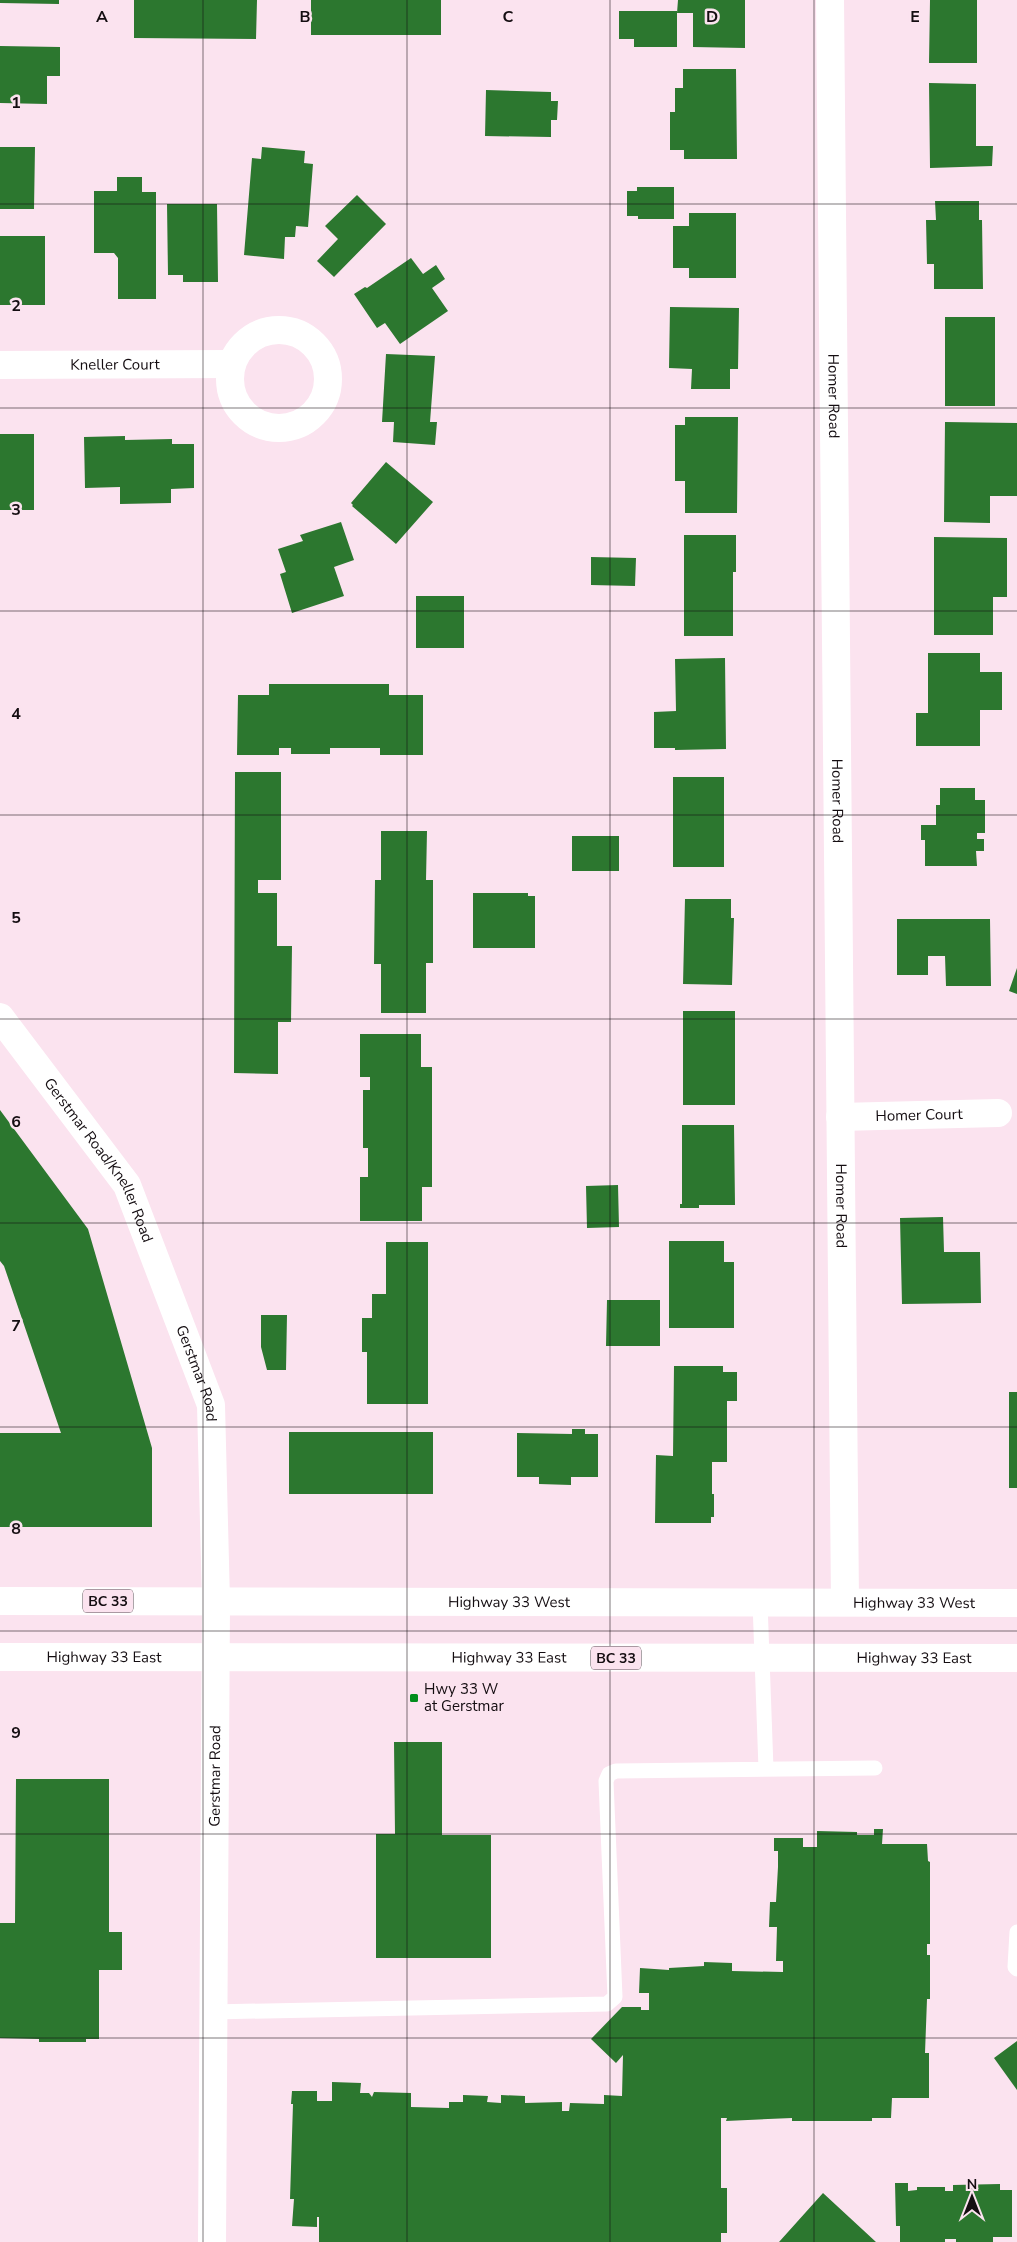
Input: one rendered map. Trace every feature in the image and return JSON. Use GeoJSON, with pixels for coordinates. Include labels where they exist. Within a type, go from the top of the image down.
{"type":"FeatureCollection","features":[{"type":"Feature","properties":{"kind":"street","name":"Homer Road"},"geometry":{"type":"LineString","coordinates":[[830,0],[845,1602]]}},
{"type":"Feature","properties":{"kind":"street","name":"Kneller Court"},"geometry":{"type":"LineString","coordinates":[[0,365],[231,364]]}},
{"type":"Feature","properties":{"kind":"street","name":"Gerstmar Road/Kneller Road"},"geometry":{"type":"LineString","coordinates":[[0,1017],[127,1185],[177,1316]]}},
{"type":"Feature","properties":{"kind":"street","name":"Homer Court"},"geometry":{"type":"LineString","coordinates":[[840,1117],[998,1112]]}},
{"type":"Feature","properties":{"kind":"street","name":"Gerstmar Road"},"geometry":{"type":"LineString","coordinates":[[177,1316],[211,1405],[216,1602],[212,2242]]}},
{"type":"Feature","properties":{"kind":"street","name":"Highway 33 West"},"geometry":{"type":"LineString","coordinates":[[0,1601],[1017,1603]]}},
{"type":"Feature","properties":{"kind":"street","name":"Highway 33 East"},"geometry":{"type":"LineString","coordinates":[[0,1657],[1017,1658]]}},
{"type":"Feature","properties":{"kind":"lane"},"geometry":{"type":"LineString","coordinates":[[760,1602],[766,1769]]}},
{"type":"Feature","properties":{"kind":"lane"},"geometry":{"type":"LineString","coordinates":[[212,2012],[607,2004],[615,1997],[606,1781],[609,1774],[616,1771],[875,1768]]}},
{"type":"Feature","properties":{"kind":"lane"},"geometry":{"type":"LineString","coordinates":[[1017,1932],[1015,1967],[1017,1969]]}},
{"type":"Feature","properties":{"kind":"building"},"geometry":{"type":"Polygon","coordinates":[[[0,0],[59,0],[59,4],[0,3],[0,0]]]}},
{"type":"Feature","properties":{"kind":"building"},"geometry":{"type":"Polygon","coordinates":[[[134,0],[257,0],[256,39],[134,38],[134,0]]]}},
{"type":"Feature","properties":{"kind":"building"},"geometry":{"type":"Polygon","coordinates":[[[311,0],[441,0],[441,35],[311,35],[311,0]]]}},
{"type":"Feature","properties":{"kind":"building"},"geometry":{"type":"Polygon","coordinates":[[[678,0],[745,0],[745,48],[693,47],[693,13],[677,13],[678,0]]]}},
{"type":"Feature","properties":{"kind":"building"},"geometry":{"type":"Polygon","coordinates":[[[930,0],[977,0],[977,63],[929,63],[930,0]]]}},
{"type":"Feature","properties":{"kind":"building"},"geometry":{"type":"Polygon","coordinates":[[[619,11],[677,11],[677,47],[634,47],[634,39],[619,39],[619,11]]]}},
{"type":"Feature","properties":{"kind":"building"},"geometry":{"type":"Polygon","coordinates":[[[0,46],[60,47],[60,76],[47,76],[47,104],[0,103],[0,46]]]}},
{"type":"Feature","properties":{"kind":"building"},"geometry":{"type":"Polygon","coordinates":[[[683,69],[736,69],[737,159],[684,159],[684,150],[670,150],[670,112],[675,112],[675,88],[683,88],[683,69]]]}},
{"type":"Feature","properties":{"kind":"building"},"geometry":{"type":"Polygon","coordinates":[[[929,83],[976,84],[976,146],[993,146],[992,166],[930,168],[929,83]]]}},
{"type":"Feature","properties":{"kind":"building"},"geometry":{"type":"Polygon","coordinates":[[[486,90],[551,92],[551,101],[558,101],[557,120],[551,120],[551,137],[485,136],[486,90]]]}},
{"type":"Feature","properties":{"kind":"building"},"geometry":{"type":"Polygon","coordinates":[[[0,147],[35,147],[34,209],[0,209],[0,147]]]}},
{"type":"Feature","properties":{"kind":"building"},"geometry":{"type":"Polygon","coordinates":[[[262,147],[305,151],[304,163],[313,164],[308,227],[296,226],[295,237],[285,237],[284,259],[244,255],[252,158],[261,159],[262,147]]]}},
{"type":"Feature","properties":{"kind":"building"},"geometry":{"type":"Polygon","coordinates":[[[117,177],[142,177],[142,192],[156,192],[156,299],[118,299],[118,258],[114,253],[94,253],[94,191],[117,191],[117,177]]]}},
{"type":"Feature","properties":{"kind":"building"},"geometry":{"type":"Polygon","coordinates":[[[637,187],[674,187],[674,219],[638,219],[638,216],[627,216],[627,191],[637,191],[637,187]]]}},
{"type":"Feature","properties":{"kind":"building"},"geometry":{"type":"Polygon","coordinates":[[[357,195],[386,224],[334,277],[317,261],[338,239],[325,226],[357,195]]]}},
{"type":"Feature","properties":{"kind":"building"},"geometry":{"type":"Polygon","coordinates":[[[935,201],[979,201],[979,220],[982,220],[983,289],[934,289],[934,264],[927,264],[926,220],[936,220],[935,201]]]}},
{"type":"Feature","properties":{"kind":"building"},"geometry":{"type":"Polygon","coordinates":[[[167,204],[217,204],[218,282],[183,282],[183,275],[168,275],[167,204]]]}},
{"type":"Feature","properties":{"kind":"building"},"geometry":{"type":"Polygon","coordinates":[[[689,213],[736,213],[736,278],[689,278],[689,268],[673,268],[673,226],[689,226],[689,213]]]}},
{"type":"Feature","properties":{"kind":"building"},"geometry":{"type":"Polygon","coordinates":[[[0,236],[45,236],[45,305],[0,305],[0,236]]]}},
{"type":"Feature","properties":{"kind":"building"},"geometry":{"type":"Polygon","coordinates":[[[411,258],[423,274],[436,265],[445,279],[432,288],[448,311],[400,344],[385,323],[377,328],[354,294],[365,287],[367,288],[411,258]]]}},
{"type":"Feature","properties":{"kind":"building"},"geometry":{"type":"Polygon","coordinates":[[[670,307],[739,308],[738,369],[730,369],[730,389],[691,389],[692,369],[669,368],[670,307]]]}},
{"type":"Feature","properties":{"kind":"building"},"geometry":{"type":"Polygon","coordinates":[[[945,317],[995,317],[995,406],[945,406],[945,317]]]}},
{"type":"Feature","properties":{"kind":"building"},"geometry":{"type":"Polygon","coordinates":[[[386,354],[435,356],[430,422],[437,422],[435,445],[393,442],[394,422],[382,422],[386,354]]]}},
{"type":"Feature","properties":{"kind":"building"},"geometry":{"type":"Polygon","coordinates":[[[685,417],[738,417],[737,513],[685,513],[685,481],[675,481],[675,425],[685,425],[685,417]]]}},
{"type":"Feature","properties":{"kind":"building"},"geometry":{"type":"Polygon","coordinates":[[[945,422],[1017,423],[1017,496],[990,496],[990,523],[944,522],[945,422]]]}},
{"type":"Feature","properties":{"kind":"building"},"geometry":{"type":"Polygon","coordinates":[[[0,434],[34,434],[34,510],[0,510],[0,434]]]}},
{"type":"Feature","properties":{"kind":"building"},"geometry":{"type":"Polygon","coordinates":[[[125,436],[125,440],[172,439],[172,444],[194,444],[194,488],[171,489],[171,503],[120,504],[120,487],[85,488],[84,437],[125,436]]]}},
{"type":"Feature","properties":{"kind":"building"},"geometry":{"type":"Polygon","coordinates":[[[386,462],[433,502],[396,544],[352,506],[351,503],[386,462]]]}},
{"type":"Feature","properties":{"kind":"building"},"geometry":{"type":"Polygon","coordinates":[[[341,522],[354,560],[334,567],[344,596],[292,613],[280,574],[286,572],[278,549],[303,541],[300,535],[341,522]]]}},
{"type":"Feature","properties":{"kind":"building"},"geometry":{"type":"Polygon","coordinates":[[[684,535],[736,535],[736,572],[733,572],[733,636],[684,636],[684,535]]]}},
{"type":"Feature","properties":{"kind":"building"},"geometry":{"type":"Polygon","coordinates":[[[934,537],[1007,538],[1007,597],[993,597],[993,635],[934,635],[934,537]]]}},
{"type":"Feature","properties":{"kind":"building"},"geometry":{"type":"Polygon","coordinates":[[[591,557],[636,558],[635,586],[591,585],[591,557]]]}},
{"type":"Feature","properties":{"kind":"building"},"geometry":{"type":"Polygon","coordinates":[[[416,596],[464,596],[464,648],[416,648],[416,596]]]}},
{"type":"Feature","properties":{"kind":"building"},"geometry":{"type":"Polygon","coordinates":[[[928,653],[980,653],[980,672],[1002,672],[1002,710],[980,710],[980,746],[916,746],[916,713],[928,713],[928,653]]]}},
{"type":"Feature","properties":{"kind":"building"},"geometry":{"type":"Polygon","coordinates":[[[725,658],[726,749],[675,750],[675,748],[654,748],[654,712],[676,711],[675,659],[725,658]]]}},
{"type":"Feature","properties":{"kind":"building"},"geometry":{"type":"Polygon","coordinates":[[[269,684],[389,684],[389,695],[423,695],[423,755],[380,755],[380,748],[330,748],[330,754],[291,754],[291,748],[279,748],[279,755],[237,755],[238,695],[269,695],[269,684]]]}},
{"type":"Feature","properties":{"kind":"building"},"geometry":{"type":"Polygon","coordinates":[[[235,772],[281,772],[281,880],[258,880],[258,893],[277,893],[277,946],[292,946],[291,1022],[278,1022],[278,1074],[234,1073],[235,772]]]}},
{"type":"Feature","properties":{"kind":"building"},"geometry":{"type":"Polygon","coordinates":[[[673,777],[724,777],[724,867],[673,867],[673,777]]]}},
{"type":"Feature","properties":{"kind":"building"},"geometry":{"type":"Polygon","coordinates":[[[940,788],[975,788],[975,800],[985,800],[985,833],[977,833],[977,839],[984,839],[984,851],[976,851],[977,866],[925,866],[925,840],[921,840],[921,825],[936,825],[936,805],[940,805],[940,788]]]}},
{"type":"Feature","properties":{"kind":"building"},"geometry":{"type":"Polygon","coordinates":[[[381,831],[427,831],[426,880],[433,880],[433,963],[426,963],[426,1013],[381,1013],[381,964],[374,964],[375,880],[381,880],[381,831]]]}},
{"type":"Feature","properties":{"kind":"building"},"geometry":{"type":"Polygon","coordinates":[[[572,836],[619,836],[619,871],[572,871],[572,836]]]}},
{"type":"Feature","properties":{"kind":"building"},"geometry":{"type":"Polygon","coordinates":[[[473,893],[528,893],[528,896],[535,896],[535,948],[473,948],[473,893]]]}},
{"type":"Feature","properties":{"kind":"building"},"geometry":{"type":"Polygon","coordinates":[[[685,899],[731,899],[731,918],[734,918],[732,985],[683,984],[685,899]]]}},
{"type":"Feature","properties":{"kind":"building"},"geometry":{"type":"Polygon","coordinates":[[[897,919],[990,919],[991,986],[946,986],[945,956],[928,956],[928,975],[897,975],[897,919]]]}},
{"type":"Feature","properties":{"kind":"building"},"geometry":{"type":"Polygon","coordinates":[[[1017,968],[1017,994],[1009,991],[1017,968]]]}},
{"type":"Feature","properties":{"kind":"building"},"geometry":{"type":"Polygon","coordinates":[[[683,1011],[735,1011],[735,1105],[683,1105],[683,1011]]]}},
{"type":"Feature","properties":{"kind":"building"},"geometry":{"type":"Polygon","coordinates":[[[360,1034],[421,1034],[421,1067],[432,1067],[432,1187],[422,1187],[422,1221],[360,1221],[360,1177],[368,1177],[368,1148],[363,1148],[363,1090],[370,1090],[370,1077],[360,1077],[360,1034]]]}},
{"type":"Feature","properties":{"kind":"building"},"geometry":{"type":"Polygon","coordinates":[[[0,1110],[88,1229],[152,1448],[152,1527],[0,1527],[0,1433],[61,1433],[4,1266],[0,1261],[0,1110]]]}},
{"type":"Feature","properties":{"kind":"building"},"geometry":{"type":"Polygon","coordinates":[[[682,1125],[734,1125],[735,1205],[699,1205],[699,1208],[680,1208],[680,1204],[682,1204],[682,1125]]]}},
{"type":"Feature","properties":{"kind":"building"},"geometry":{"type":"Polygon","coordinates":[[[618,1185],[619,1227],[587,1228],[586,1186],[618,1185]]]}},
{"type":"Feature","properties":{"kind":"building"},"geometry":{"type":"Polygon","coordinates":[[[943,1217],[944,1252],[980,1252],[981,1303],[902,1304],[900,1218],[943,1217]]]}},
{"type":"Feature","properties":{"kind":"building"},"geometry":{"type":"Polygon","coordinates":[[[669,1241],[724,1241],[724,1262],[734,1262],[734,1328],[669,1328],[669,1241]]]}},
{"type":"Feature","properties":{"kind":"building"},"geometry":{"type":"Polygon","coordinates":[[[386,1242],[428,1242],[428,1404],[367,1404],[367,1352],[362,1352],[362,1318],[372,1318],[372,1294],[386,1294],[386,1242]]]}},
{"type":"Feature","properties":{"kind":"building"},"geometry":{"type":"Polygon","coordinates":[[[607,1300],[660,1300],[660,1346],[606,1346],[607,1300]]]}},
{"type":"Feature","properties":{"kind":"building"},"geometry":{"type":"Polygon","coordinates":[[[261,1315],[287,1315],[286,1370],[267,1370],[261,1347],[261,1315]]]}},
{"type":"Feature","properties":{"kind":"building"},"geometry":{"type":"Polygon","coordinates":[[[674,1366],[723,1366],[723,1372],[737,1372],[737,1401],[727,1401],[727,1462],[712,1462],[714,1517],[711,1517],[711,1523],[655,1523],[656,1455],[673,1456],[674,1366]]]}},
{"type":"Feature","properties":{"kind":"building"},"geometry":{"type":"Polygon","coordinates":[[[1009,1392],[1017,1392],[1017,1488],[1009,1488],[1009,1392]]]}},
{"type":"Feature","properties":{"kind":"building"},"geometry":{"type":"Polygon","coordinates":[[[572,1429],[585,1429],[585,1434],[598,1434],[598,1477],[571,1477],[571,1485],[539,1484],[539,1477],[517,1477],[517,1433],[572,1434],[572,1429]]]}},
{"type":"Feature","properties":{"kind":"building"},"geometry":{"type":"Polygon","coordinates":[[[289,1432],[433,1432],[433,1494],[289,1494],[289,1432]]]}},
{"type":"Feature","properties":{"kind":"building"},"geometry":{"type":"Polygon","coordinates":[[[394,1742],[442,1742],[442,1835],[491,1835],[491,1958],[376,1958],[376,1834],[395,1834],[394,1742]]]}},
{"type":"Feature","properties":{"kind":"building"},"geometry":{"type":"Polygon","coordinates":[[[16,1779],[109,1779],[109,1932],[122,1932],[122,1970],[99,1970],[99,2039],[86,2039],[86,2042],[39,2042],[39,2039],[0,2038],[0,1923],[15,1923],[16,1779]]]}},
{"type":"Feature","properties":{"kind":"building"},"geometry":{"type":"Polygon","coordinates":[[[874,1829],[883,1829],[882,1844],[927,1844],[928,1861],[930,1862],[930,1944],[927,1944],[927,1955],[930,1955],[930,1999],[927,1999],[925,2053],[929,2053],[929,2098],[892,2098],[891,2118],[872,2118],[872,2121],[792,2121],[792,2118],[726,2121],[727,2118],[721,2118],[721,2188],[727,2188],[727,2233],[721,2233],[721,2242],[319,2242],[319,2217],[317,2217],[317,2227],[292,2226],[294,2199],[290,2199],[292,2091],[317,2091],[317,2101],[332,2101],[332,2082],[361,2083],[360,2093],[369,2093],[372,2097],[374,2092],[411,2093],[411,2107],[449,2108],[449,2102],[463,2102],[463,2095],[488,2096],[487,2102],[501,2103],[501,2095],[525,2096],[525,2103],[562,2102],[562,2111],[569,2111],[570,2103],[604,2104],[604,2095],[622,2096],[623,2055],[616,2063],[591,2039],[622,2007],[641,2007],[641,2010],[649,2010],[649,1993],[639,1993],[640,1968],[669,1970],[669,1968],[704,1966],[704,1962],[732,1963],[732,1971],[783,1972],[783,1961],[776,1961],[777,1927],[769,1927],[770,1902],[776,1902],[778,1867],[778,1851],[774,1851],[774,1838],[803,1838],[803,1847],[817,1847],[817,1831],[857,1832],[857,1835],[874,1835],[874,1829]]]}},
{"type":"Feature","properties":{"kind":"building"},"geometry":{"type":"Polygon","coordinates":[[[1017,2041],[1017,2090],[994,2058],[1017,2041]]]}},
{"type":"Feature","properties":{"kind":"building"},"geometry":{"type":"Polygon","coordinates":[[[895,2183],[908,2183],[908,2191],[917,2190],[917,2187],[945,2187],[945,2191],[953,2191],[953,2185],[1000,2184],[1000,2190],[1012,2190],[1012,2237],[993,2237],[993,2242],[956,2242],[956,2239],[945,2239],[945,2242],[900,2242],[900,2226],[896,2226],[895,2183]]]}},
{"type":"Feature","properties":{"kind":"building"},"geometry":{"type":"Polygon","coordinates":[[[823,2193],[876,2242],[779,2242],[823,2193]]]}},
{"type":"Feature","properties":{"kind":"place","name":"Hwy 33 W at Gerstmar"},"geometry":{"type":"Point","coordinates":[414,1698]}}]}
